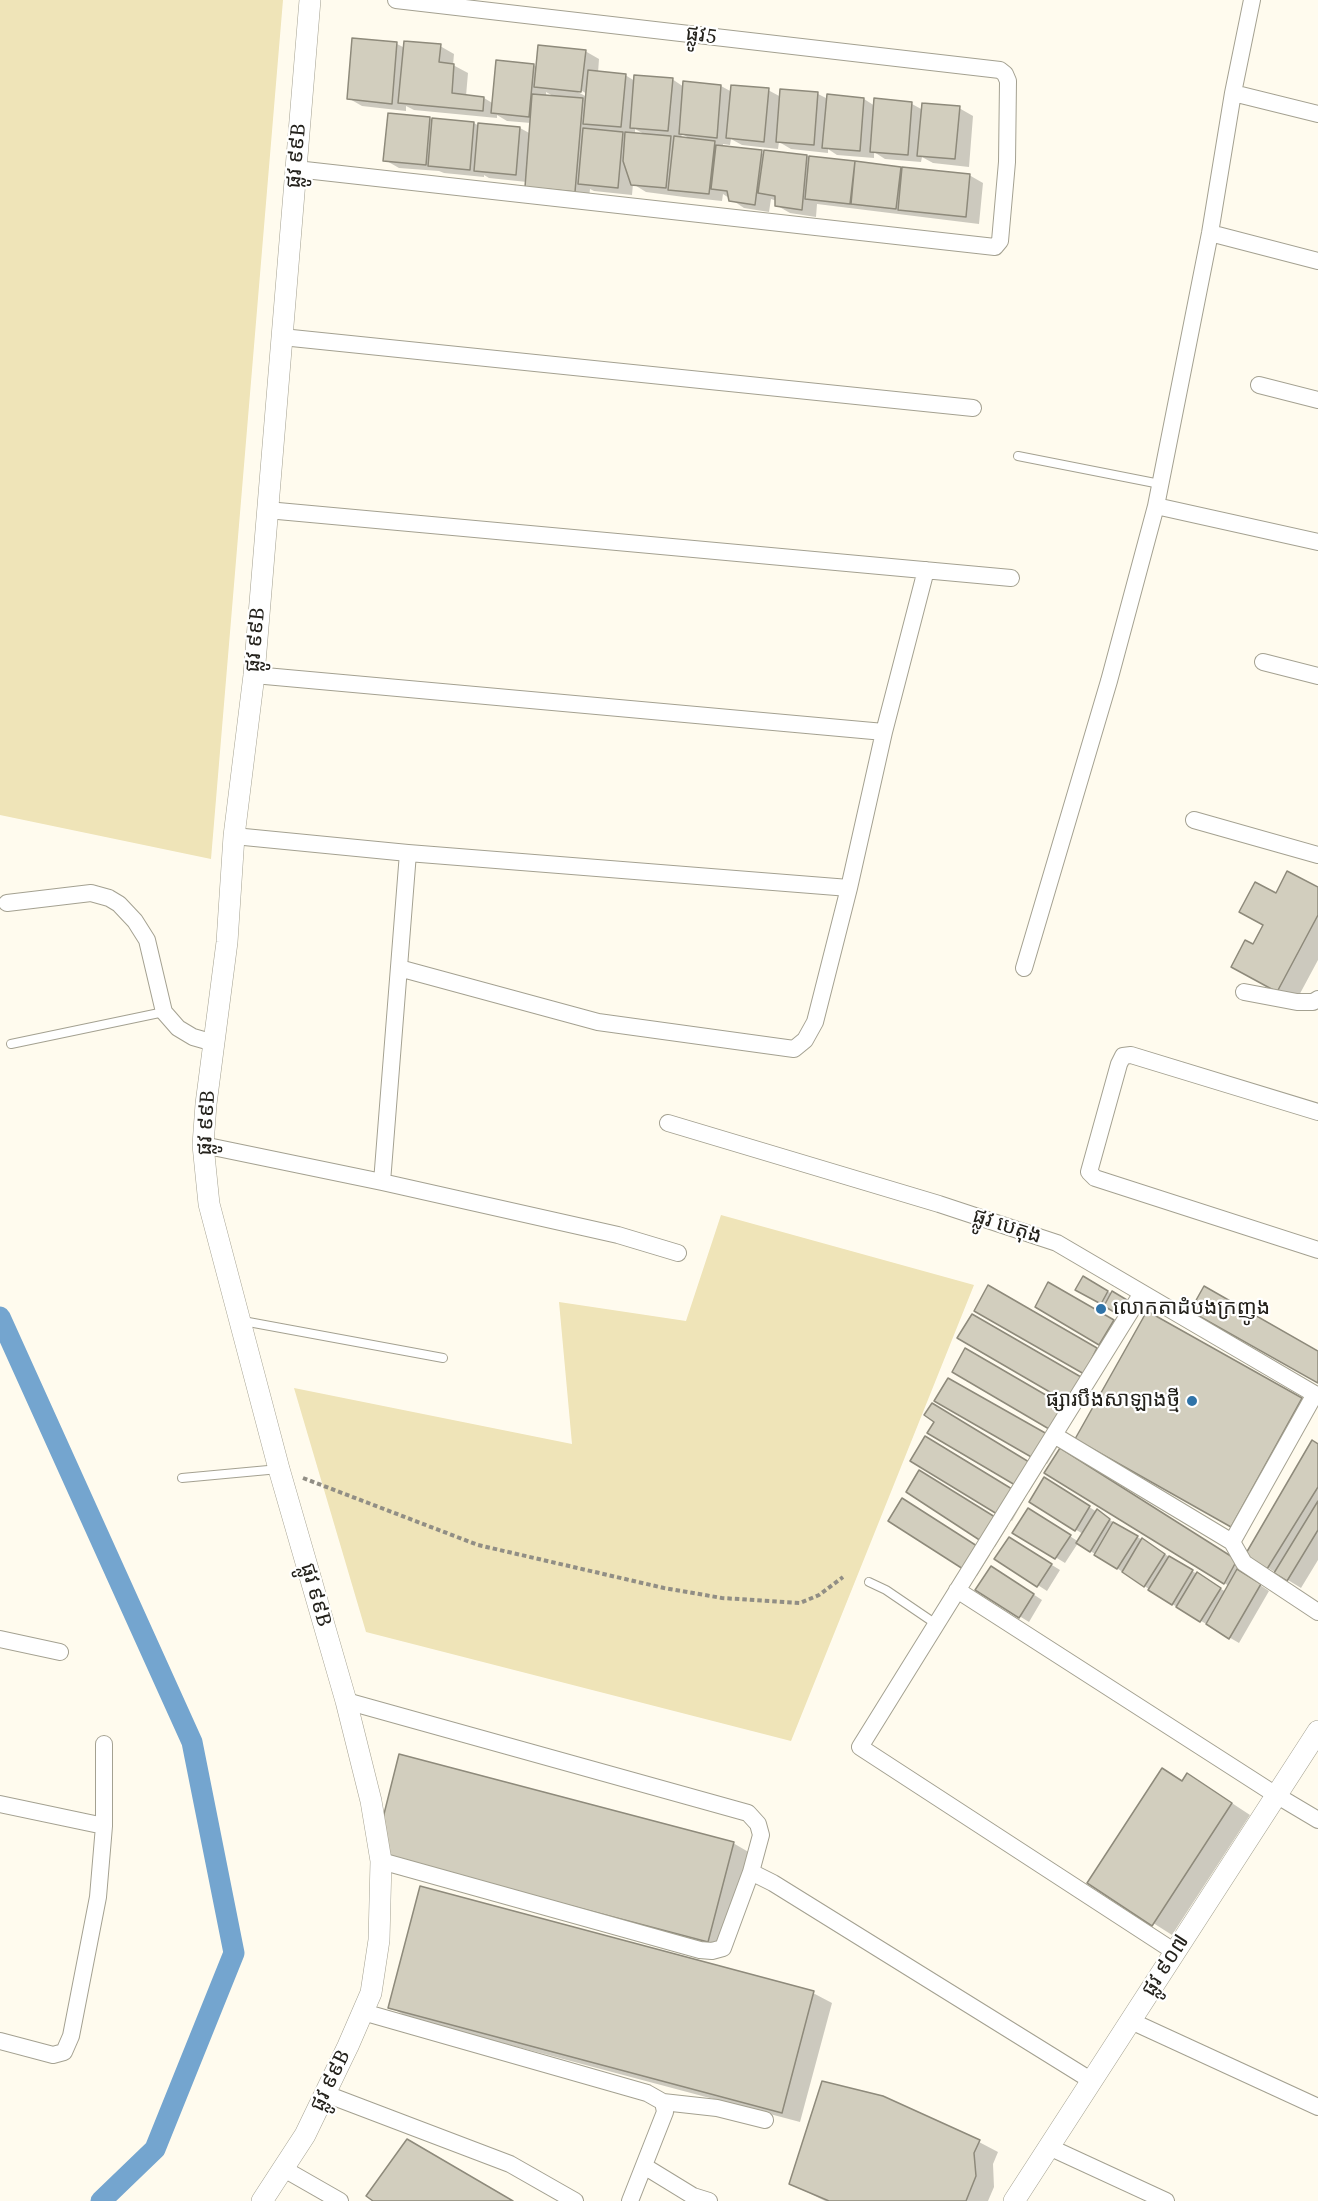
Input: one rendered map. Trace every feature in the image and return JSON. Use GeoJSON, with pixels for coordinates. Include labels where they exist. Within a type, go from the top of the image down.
{"type":"FeatureCollection","features":[{"type":"Feature","properties":{"kind":"street","name":"ផ្លូវ ៩៩B"},"geometry":{"type":"LineString","coordinates":[[262,2201],[305,2135],[326,2094],[371,1993],[380,1940],[381,1861],[371,1801],[346,1701],[279,1469],[209,1204],[203,1145],[227,942],[234,836],[254,675],[310,0]]}},
{"type":"Feature","properties":{"kind":"street","name":"ផ្លូវ5"},"geometry":{"type":"LineString","coordinates":[[296,169],[994,247],[1000,241],[1007,162],[1008,81],[1000,70],[396,0]]}},
{"type":"Feature","properties":{"kind":"street"},"geometry":{"type":"LineString","coordinates":[[1024,968],[1109,681],[1156,506],[1210,232],[1233,93],[1252,0]]}},
{"type":"Feature","properties":{"kind":"street"},"geometry":{"type":"LineString","coordinates":[[1233,93],[1318,114]]}},
{"type":"Feature","properties":{"kind":"street"},"geometry":{"type":"LineString","coordinates":[[1210,232],[1318,261]]}},
{"type":"Feature","properties":{"kind":"street"},"geometry":{"type":"LineString","coordinates":[[282,337],[973,408]]}},
{"type":"Feature","properties":{"kind":"street"},"geometry":{"type":"LineString","coordinates":[[1259,385],[1318,400]]}},
{"type":"Feature","properties":{"kind":"street"},"geometry":{"type":"LineString","coordinates":[[1156,506],[1318,542]]}},
{"type":"Feature","properties":{"kind":"street"},"geometry":{"type":"LineString","coordinates":[[267,510],[1011,578]]}},
{"type":"Feature","properties":{"kind":"street"},"geometry":{"type":"LineString","coordinates":[[399,968],[598,1022],[794,1049],[805,1040],[815,1022],[849,888],[884,732],[926,570]]}},
{"type":"Feature","properties":{"kind":"street"},"geometry":{"type":"LineString","coordinates":[[1263,662],[1318,676]]}},
{"type":"Feature","properties":{"kind":"street"},"geometry":{"type":"LineString","coordinates":[[254,675],[884,732]]}},
{"type":"Feature","properties":{"kind":"street"},"geometry":{"type":"LineString","coordinates":[[1194,820],[1318,855]]}},
{"type":"Feature","properties":{"kind":"street"},"geometry":{"type":"LineString","coordinates":[[234,836],[408,853],[849,888]]}},
{"type":"Feature","properties":{"kind":"street"},"geometry":{"type":"LineString","coordinates":[[382,1182],[408,853]]}},
{"type":"Feature","properties":{"kind":"street"},"geometry":{"type":"LineString","coordinates":[[7,903],[91,893],[109,898],[119,904],[135,921],[147,940],[164,1012],[185,1033],[214,1043]]}},
{"type":"Feature","properties":{"kind":"street"},"geometry":{"type":"LineString","coordinates":[[1244,992],[1298,1002],[1313,1002],[1318,999]]}},
{"type":"Feature","properties":{"kind":"street"},"geometry":{"type":"LineString","coordinates":[[1318,1113],[1131,1055],[1124,1056],[1119,1064],[1089,1172],[1095,1178],[1318,1250]]}},
{"type":"Feature","properties":{"kind":"street","name":"ផ្លូវ បេតុង"},"geometry":{"type":"LineString","coordinates":[[668,1123],[939,1204],[1057,1243],[1316,1395]]}},
{"type":"Feature","properties":{"kind":"street"},"geometry":{"type":"LineString","coordinates":[[203,1145],[382,1182],[618,1236],[678,1253]]}},
{"type":"Feature","properties":{"kind":"street"},"geometry":{"type":"LineString","coordinates":[[1142,1293],[860,1747],[1175,1952]]}},
{"type":"Feature","properties":{"kind":"street"},"geometry":{"type":"LineString","coordinates":[[1232,1542],[1316,1395]]}},
{"type":"Feature","properties":{"kind":"street"},"geometry":{"type":"LineString","coordinates":[[1054,1435],[1232,1542],[1244,1563],[1318,1612]]}},
{"type":"Feature","properties":{"kind":"street"},"geometry":{"type":"LineString","coordinates":[[957,1590],[1318,1820]]}},
{"type":"Feature","properties":{"kind":"street"},"geometry":{"type":"LineString","coordinates":[[0,1639],[60,1652]]}},
{"type":"Feature","properties":{"kind":"street"},"geometry":{"type":"LineString","coordinates":[[346,1701],[748,1813],[758,1824],[761,1835],[752,1872],[723,1948],[712,1951],[689,1947],[381,1861]]}},
{"type":"Feature","properties":{"kind":"street","name":"ផ្លូវ ៩០៧"},"geometry":{"type":"LineString","coordinates":[[1014,2201],[1318,1731]]}},
{"type":"Feature","properties":{"kind":"street"},"geometry":{"type":"LineString","coordinates":[[0,2041],[53,2055],[64,2052],[71,2037],[98,1897],[104,1826],[104,1743]]}},
{"type":"Feature","properties":{"kind":"street"},"geometry":{"type":"LineString","coordinates":[[0,1804],[104,1826]]}},
{"type":"Feature","properties":{"kind":"street"},"geometry":{"type":"LineString","coordinates":[[752,1872],[1092,2081]]}},
{"type":"Feature","properties":{"kind":"street"},"geometry":{"type":"LineString","coordinates":[[363,2012],[647,2093],[663,2102],[717,2108],[765,2120]]}},
{"type":"Feature","properties":{"kind":"street"},"geometry":{"type":"LineString","coordinates":[[1131,2021],[1318,2107]]}},
{"type":"Feature","properties":{"kind":"street"},"geometry":{"type":"LineString","coordinates":[[326,2094],[510,2164],[575,2201]]}},
{"type":"Feature","properties":{"kind":"street"},"geometry":{"type":"LineString","coordinates":[[630,2201],[665,2112],[663,2102]]}},
{"type":"Feature","properties":{"kind":"street"},"geometry":{"type":"LineString","coordinates":[[1049,2147],[1166,2201]]}},
{"type":"Feature","properties":{"kind":"street"},"geometry":{"type":"LineString","coordinates":[[644,2166],[693,2196],[709,2201]]}},
{"type":"Feature","properties":{"kind":"street"},"geometry":{"type":"LineString","coordinates":[[284,2169],[340,2201]]}},
{"type":"Feature","properties":{"kind":"lane"},"geometry":{"type":"LineString","coordinates":[[1018,456],[1160,484]]}},
{"type":"Feature","properties":{"kind":"lane"},"geometry":{"type":"LineString","coordinates":[[10,1044],[164,1012]]}},
{"type":"Feature","properties":{"kind":"lane"},"geometry":{"type":"LineString","coordinates":[[240,1321],[443,1358]]}},
{"type":"Feature","properties":{"kind":"lane"},"geometry":{"type":"LineString","coordinates":[[182,1478],[279,1469]]}},
{"type":"Feature","properties":{"kind":"lane"},"geometry":{"type":"LineString","coordinates":[[869,1582],[886,1590],[936,1624]]}},
{"type":"Feature","properties":{"kind":"path"},"geometry":{"type":"LineString","coordinates":[[279,1469],[478,1545],[664,1588],[722,1598],[800,1603],[819,1594],[843,1577]]}},
{"type":"Feature","properties":{"kind":"shaded area"},"geometry":{"type":"Polygon","coordinates":[[[0,0],[283,0],[211,859],[0,815],[0,0]]]}},
{"type":"Feature","properties":{"kind":"shaded area"},"geometry":{"type":"Polygon","coordinates":[[[721,1215],[974,1285],[791,1741],[366,1632],[294,1388],[572,1444],[559,1302],[686,1321],[721,1215]]]}},
{"type":"Feature","properties":{"kind":"building"},"geometry":{"type":"Polygon","coordinates":[[[352,38],[397,42],[392,104],[347,99],[352,38]]]}},
{"type":"Feature","properties":{"kind":"building"},"geometry":{"type":"Polygon","coordinates":[[[404,41],[441,44],[439,62],[454,64],[452,93],[484,97],[483,111],[398,103],[404,41]]]}},
{"type":"Feature","properties":{"kind":"building"},"geometry":{"type":"Polygon","coordinates":[[[538,45],[586,50],[581,92],[534,87],[538,45]]]}},
{"type":"Feature","properties":{"kind":"building"},"geometry":{"type":"Polygon","coordinates":[[[496,60],[534,64],[529,117],[491,113],[496,60]]]}},
{"type":"Feature","properties":{"kind":"building"},"geometry":{"type":"Polygon","coordinates":[[[588,70],[626,74],[621,127],[583,124],[588,70]]]}},
{"type":"Feature","properties":{"kind":"building"},"geometry":{"type":"Polygon","coordinates":[[[634,75],[673,78],[668,131],[630,128],[634,75]]]}},
{"type":"Feature","properties":{"kind":"building"},"geometry":{"type":"Polygon","coordinates":[[[683,81],[721,85],[717,138],[679,134],[683,81]]]}},
{"type":"Feature","properties":{"kind":"building"},"geometry":{"type":"Polygon","coordinates":[[[731,85],[769,88],[764,142],[726,138],[731,85]]]}},
{"type":"Feature","properties":{"kind":"building"},"geometry":{"type":"Polygon","coordinates":[[[780,89],[818,92],[814,145],[776,142],[780,89]]]}},
{"type":"Feature","properties":{"kind":"building"},"geometry":{"type":"Polygon","coordinates":[[[532,94],[583,98],[575,192],[525,187],[532,94]]]}},
{"type":"Feature","properties":{"kind":"building"},"geometry":{"type":"Polygon","coordinates":[[[827,94],[864,98],[860,151],[822,148],[827,94]]]}},
{"type":"Feature","properties":{"kind":"building"},"geometry":{"type":"Polygon","coordinates":[[[874,98],[912,102],[908,155],[870,152],[874,98]]]}},
{"type":"Feature","properties":{"kind":"building"},"geometry":{"type":"Polygon","coordinates":[[[922,103],[960,106],[955,159],[917,156],[922,103]]]}},
{"type":"Feature","properties":{"kind":"building"},"geometry":{"type":"Polygon","coordinates":[[[388,113],[430,117],[426,165],[383,161],[388,113]]]}},
{"type":"Feature","properties":{"kind":"building"},"geometry":{"type":"Polygon","coordinates":[[[432,118],[474,122],[470,170],[428,166],[432,118]]]}},
{"type":"Feature","properties":{"kind":"building"},"geometry":{"type":"Polygon","coordinates":[[[478,123],[520,127],[516,175],[474,171],[478,123]]]}},
{"type":"Feature","properties":{"kind":"building"},"geometry":{"type":"Polygon","coordinates":[[[583,128],[623,132],[618,188],[578,184],[583,128]]]}},
{"type":"Feature","properties":{"kind":"building"},"geometry":{"type":"Polygon","coordinates":[[[625,132],[671,136],[666,188],[631,185],[623,161],[625,132]]]}},
{"type":"Feature","properties":{"kind":"building"},"geometry":{"type":"Polygon","coordinates":[[[674,136],[715,141],[709,194],[668,190],[674,136]]]}},
{"type":"Feature","properties":{"kind":"building"},"geometry":{"type":"Polygon","coordinates":[[[716,145],[762,150],[755,205],[729,201],[727,191],[711,189],[716,145]]]}},
{"type":"Feature","properties":{"kind":"building"},"geometry":{"type":"Polygon","coordinates":[[[764,150],[807,155],[802,210],[775,206],[775,196],[758,193],[764,150]]]}},
{"type":"Feature","properties":{"kind":"building"},"geometry":{"type":"Polygon","coordinates":[[[809,156],[855,161],[850,204],[805,199],[809,156]]]}},
{"type":"Feature","properties":{"kind":"building"},"geometry":{"type":"Polygon","coordinates":[[[855,161],[901,167],[896,209],[851,204],[855,161]]]}},
{"type":"Feature","properties":{"kind":"building"},"geometry":{"type":"Polygon","coordinates":[[[902,167],[970,174],[966,217],[898,210],[902,167]]]}},
{"type":"Feature","properties":{"kind":"building"},"geometry":{"type":"Polygon","coordinates":[[[1287,871],[1318,887],[1318,915],[1277,992],[1231,967],[1245,940],[1253,944],[1263,925],[1239,912],[1255,882],[1276,893],[1287,871]]]}},
{"type":"Feature","properties":{"kind":"building"},"geometry":{"type":"Polygon","coordinates":[[[1083,1276],[1108,1291],[1101,1304],[1075,1290],[1083,1276]]]}},
{"type":"Feature","properties":{"kind":"building"},"geometry":{"type":"Polygon","coordinates":[[[1048,1282],[1114,1320],[1099,1345],[1035,1307],[1048,1282]]]}},
{"type":"Feature","properties":{"kind":"building"},"geometry":{"type":"Polygon","coordinates":[[[988,1285],[1097,1348],[1084,1374],[974,1311],[988,1285]]]}},
{"type":"Feature","properties":{"kind":"building"},"geometry":{"type":"Polygon","coordinates":[[[1204,1286],[1318,1351],[1318,1383],[1190,1311],[1204,1286]]]}},
{"type":"Feature","properties":{"kind":"building"},"geometry":{"type":"Polygon","coordinates":[[[1112,1291],[1127,1300],[1119,1315],[1104,1306],[1112,1291]]]}},
{"type":"Feature","properties":{"kind":"building"},"geometry":{"type":"Polygon","coordinates":[[[1147,1311],[1302,1398],[1231,1527],[1075,1439],[1147,1311]]]}},
{"type":"Feature","properties":{"kind":"building"},"geometry":{"type":"Polygon","coordinates":[[[972,1314],[1081,1377],[1067,1402],[957,1338],[972,1314]]]}},
{"type":"Feature","properties":{"kind":"building"},"geometry":{"type":"Polygon","coordinates":[[[965,1348],[1063,1405],[1049,1429],[952,1372],[965,1348]]]}},
{"type":"Feature","properties":{"kind":"building"},"geometry":{"type":"Polygon","coordinates":[[[948,1378],[1047,1434],[1033,1458],[934,1401],[948,1378]]]}},
{"type":"Feature","properties":{"kind":"building"},"geometry":{"type":"Polygon","coordinates":[[[932,1403],[1029,1462],[1015,1485],[927,1433],[934,1422],[924,1415],[932,1403]]]}},
{"type":"Feature","properties":{"kind":"building"},"geometry":{"type":"Polygon","coordinates":[[[925,1436],[1012,1489],[997,1514],[910,1461],[925,1436]]]}},
{"type":"Feature","properties":{"kind":"building"},"geometry":{"type":"Polygon","coordinates":[[[1312,1440],[1318,1444],[1318,1487],[1267,1569],[1245,1555],[1312,1440]]]}},
{"type":"Feature","properties":{"kind":"building"},"geometry":{"type":"Polygon","coordinates":[[[1060,1448],[1237,1560],[1224,1584],[1044,1473],[1060,1448]]]}},
{"type":"Feature","properties":{"kind":"building"},"geometry":{"type":"Polygon","coordinates":[[[919,1470],[995,1517],[981,1541],[906,1492],[919,1470]]]}},
{"type":"Feature","properties":{"kind":"building"},"geometry":{"type":"Polygon","coordinates":[[[1044,1477],[1090,1506],[1075,1531],[1029,1502],[1044,1477]]]}},
{"type":"Feature","properties":{"kind":"building"},"geometry":{"type":"Polygon","coordinates":[[[902,1498],[977,1546],[963,1569],[888,1521],[902,1498]]]}},
{"type":"Feature","properties":{"kind":"building"},"geometry":{"type":"Polygon","coordinates":[[[1318,1501],[1318,1530],[1287,1581],[1274,1573],[1318,1501]]]}},
{"type":"Feature","properties":{"kind":"building"},"geometry":{"type":"Polygon","coordinates":[[[1028,1508],[1071,1535],[1055,1559],[1012,1533],[1028,1508]]]}},
{"type":"Feature","properties":{"kind":"building"},"geometry":{"type":"Polygon","coordinates":[[[1097,1509],[1110,1519],[1090,1552],[1076,1543],[1097,1509]]]}},
{"type":"Feature","properties":{"kind":"building"},"geometry":{"type":"Polygon","coordinates":[[[1113,1522],[1138,1536],[1117,1569],[1094,1555],[1113,1522]]]}},
{"type":"Feature","properties":{"kind":"building"},"geometry":{"type":"Polygon","coordinates":[[[1009,1537],[1052,1564],[1037,1587],[994,1559],[1009,1537]]]}},
{"type":"Feature","properties":{"kind":"building"},"geometry":{"type":"Polygon","coordinates":[[[1142,1538],[1165,1554],[1144,1587],[1122,1572],[1142,1538]]]}},
{"type":"Feature","properties":{"kind":"building"},"geometry":{"type":"Polygon","coordinates":[[[1169,1556],[1193,1570],[1172,1605],[1148,1590],[1169,1556]]]}},
{"type":"Feature","properties":{"kind":"building"},"geometry":{"type":"Polygon","coordinates":[[[991,1566],[1034,1594],[1019,1618],[975,1590],[991,1566]]]}},
{"type":"Feature","properties":{"kind":"building"},"geometry":{"type":"Polygon","coordinates":[[[1237,1569],[1261,1584],[1229,1639],[1206,1624],[1237,1569]]]}},
{"type":"Feature","properties":{"kind":"building"},"geometry":{"type":"Polygon","coordinates":[[[1197,1572],[1221,1588],[1200,1622],[1176,1607],[1197,1572]]]}},
{"type":"Feature","properties":{"kind":"building"},"geometry":{"type":"Polygon","coordinates":[[[399,1754],[734,1842],[708,1942],[374,1854],[399,1754]]]}},
{"type":"Feature","properties":{"kind":"building"},"geometry":{"type":"Polygon","coordinates":[[[1162,1768],[1182,1781],[1187,1773],[1232,1803],[1152,1926],[1087,1883],[1162,1768]]]}},
{"type":"Feature","properties":{"kind":"building"},"geometry":{"type":"Polygon","coordinates":[[[420,1886],[814,1991],[782,2113],[388,2008],[420,1886]]]}},
{"type":"Feature","properties":{"kind":"building"},"geometry":{"type":"Polygon","coordinates":[[[822,2081],[883,2096],[980,2140],[974,2153],[976,2176],[966,2201],[829,2201],[789,2184],[822,2081]]]}},
{"type":"Feature","properties":{"kind":"building"},"geometry":{"type":"Polygon","coordinates":[[[407,2139],[513,2201],[373,2201],[366,2196],[407,2139]]]}},
{"type":"Feature","properties":{"kind":"waterway"},"geometry":{"type":"LineString","coordinates":[[0,1317],[192,1742],[234,1953],[155,2149],[101,2201]]}},
{"type":"Feature","properties":{"kind":"place","name":"លោកតាដំបងក្រញូង"},"geometry":{"type":"Point","coordinates":[1101,1309]}},
{"type":"Feature","properties":{"kind":"place","name":"ផ្សារបឹងសាឡាងថ្មី"},"geometry":{"type":"Point","coordinates":[1192,1401]}}]}
